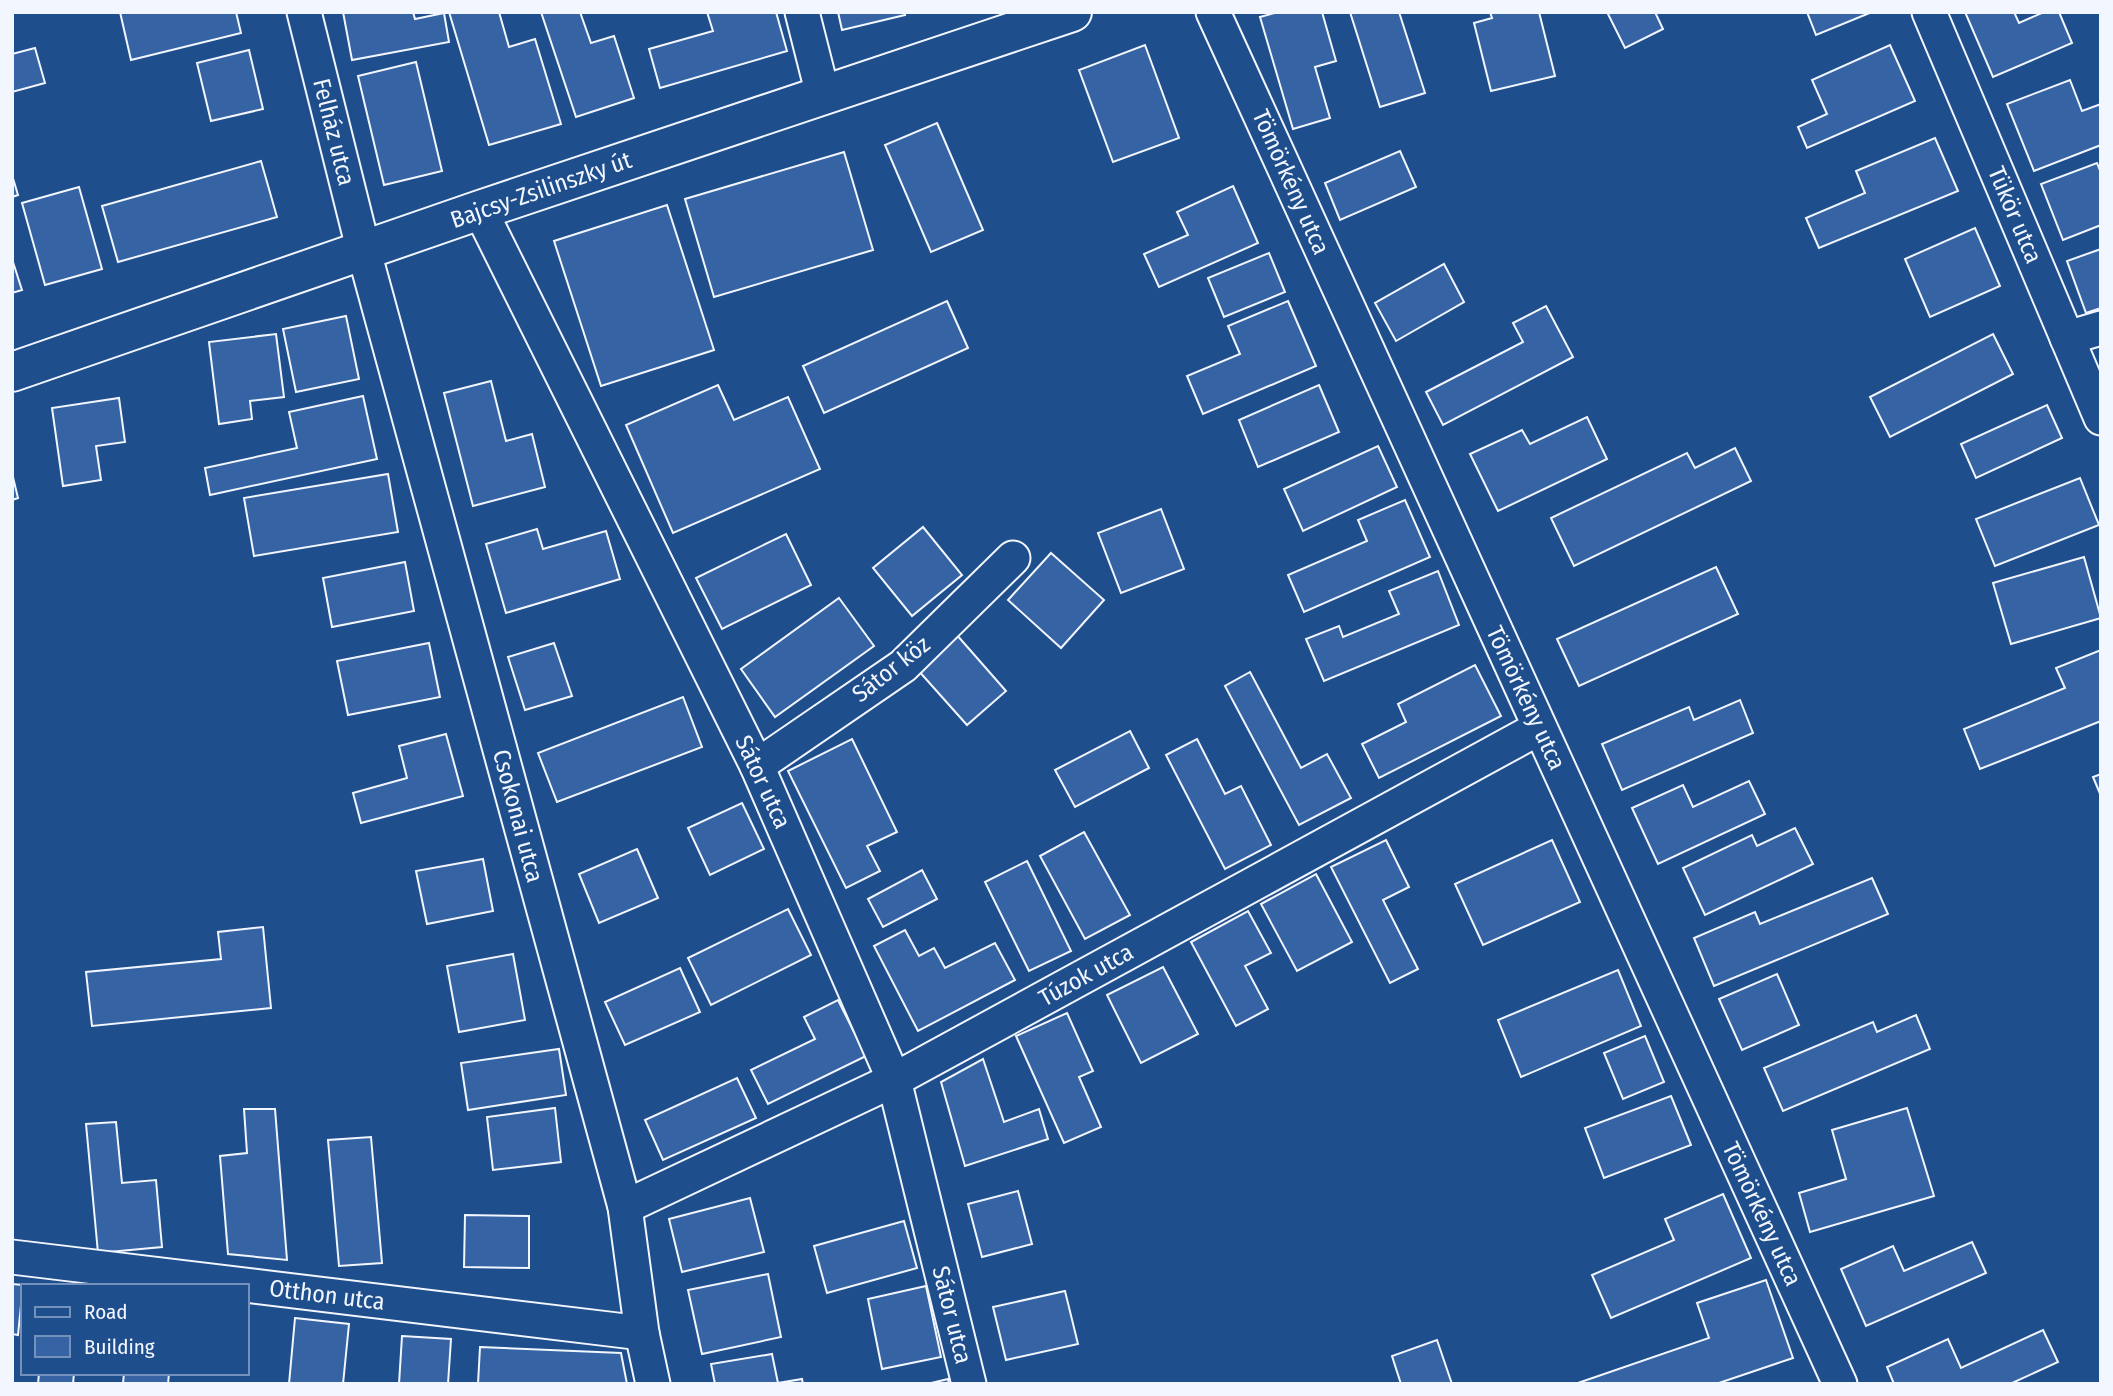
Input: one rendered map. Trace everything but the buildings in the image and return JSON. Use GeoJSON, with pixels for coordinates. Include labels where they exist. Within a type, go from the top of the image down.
{"type":"FeatureCollection","features":[{"type":"Feature","properties":{"kind":"main road","name":"Bajcsy-Zsilinszky út"},"geometry":{"type":"LineString","coordinates":[[12,372],[480,210],[1072,12]]}},
{"type":"Feature","properties":{"kind":"street","name":"Felház utca"},"geometry":{"type":"LineString","coordinates":[[304,12],[364,251]]}},
{"type":"Feature","properties":{"kind":"street"},"geometry":{"type":"LineString","coordinates":[[802,12],[823,95]]}},
{"type":"Feature","properties":{"kind":"street","name":"Tömörkény utca"},"geometry":{"type":"LineString","coordinates":[[1213,12],[1840,1384]]}},
{"type":"Feature","properties":{"kind":"street","name":"Tükör utca"},"geometry":{"type":"LineString","coordinates":[[1929,12],[2101,418]]}},
{"type":"Feature","properties":{"kind":"street","name":"Sátor utca"},"geometry":{"type":"LineString","coordinates":[[480,210],[757,766],[894,1080],[969,1384]]}},
{"type":"Feature","properties":{"kind":"street","name":"Csokonai utca"},"geometry":{"type":"LineString","coordinates":[[364,251],[625,1207],[642,1333],[653,1384]]}},
{"type":"Feature","properties":{"kind":"street"},"geometry":{"type":"LineString","coordinates":[[2067,338],[2101,328]]}},
{"type":"Feature","properties":{"kind":"street","name":"Sátor köz"},"geometry":{"type":"LineString","coordinates":[[757,766],[903,666],[1013,558]]}},
{"type":"Feature","properties":{"kind":"street","name":"Túzok utca"},"geometry":{"type":"LineString","coordinates":[[625,1207],[894,1080],[1539,728]]}},
{"type":"Feature","properties":{"kind":"street","name":"Otthon utca"},"geometry":{"type":"LineString","coordinates":[[12,1257],[236,1284]]}},
{"type":"Feature","properties":{"kind":"street","name":"Otthon utca"},"geometry":{"type":"LineString","coordinates":[[248,1285],[642,1333]]}}]}
